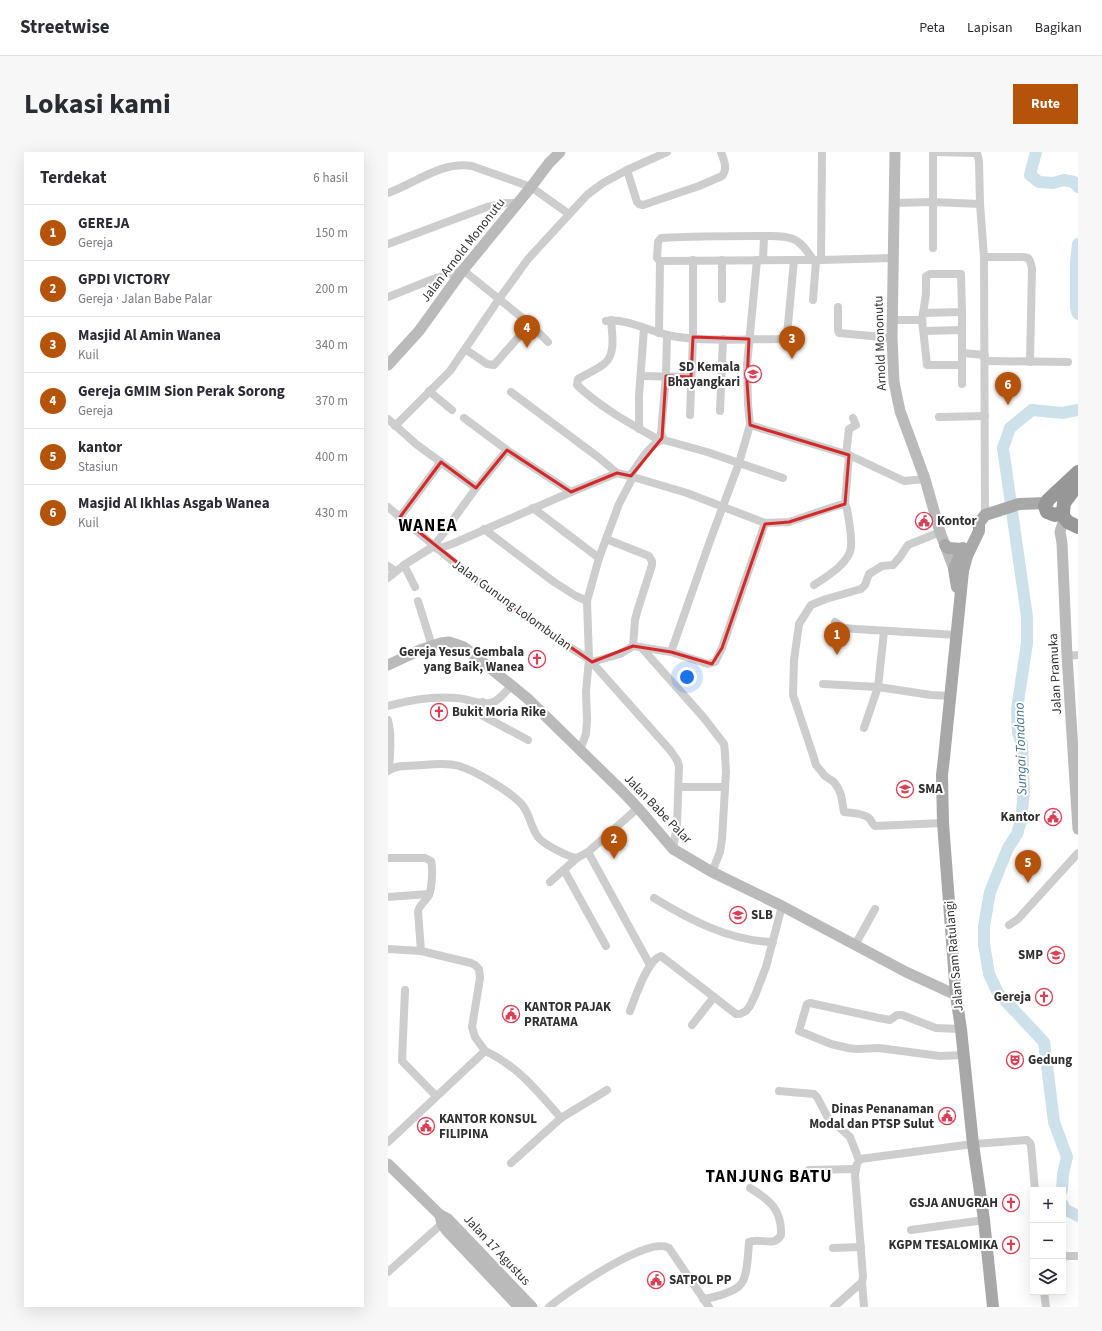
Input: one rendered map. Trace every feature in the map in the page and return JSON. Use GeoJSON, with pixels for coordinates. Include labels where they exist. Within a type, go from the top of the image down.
{"type":"FeatureCollection","features":[{"type":"Feature","properties":{"kind":"highway"},"geometry":{"type":"LineString","coordinates":[[1048,500],[1078,472]]}},
{"type":"Feature","properties":{"kind":"highway"},"geometry":{"type":"LineString","coordinates":[[1063,512],[1078,484]]}},
{"type":"Feature","properties":{"kind":"highway"},"geometry":{"type":"LineString","coordinates":[[1048,500],[1054,496],[1059,497],[1063,512],[1071,525],[1078,527]]}},
{"type":"Feature","properties":{"kind":"main road"},"geometry":{"type":"LineString","coordinates":[[957,571],[962,549],[973,527],[982,519],[1003,509],[1019,504],[1048,500]]}},
{"type":"Feature","properties":{"kind":"main road","name":"Jalan Sam Ratulangi"},"geometry":{"type":"LineString","coordinates":[[982,519],[979,531],[967,556],[957,571],[960,604],[942,775],[943,823],[956,995],[973,1144],[984,1220],[993,1307]]}},
{"type":"Feature","properties":{"kind":"main road"},"geometry":{"type":"LineString","coordinates":[[945,544],[948,548],[962,549]]}},
{"type":"Feature","properties":{"kind":"street","name":"Jalan Arnold Mononutu"},"geometry":{"type":"LineString","coordinates":[[388,365],[419,331],[463,270],[549,163],[560,152]]}},
{"type":"Feature","properties":{"kind":"street"},"geometry":{"type":"LineString","coordinates":[[395,426],[450,371],[528,259],[587,195],[627,170],[667,152]]}},
{"type":"Feature","properties":{"kind":"street"},"geometry":{"type":"LineString","coordinates":[[627,170],[637,202],[643,205],[699,186],[722,176],[724,174],[725,163],[721,152]]}},
{"type":"Feature","properties":{"kind":"street"},"geometry":{"type":"LineString","coordinates":[[813,300],[817,261],[822,152]]}},
{"type":"Feature","properties":{"kind":"street","name":"Arnold Mononutu"},"geometry":{"type":"LineString","coordinates":[[895,152],[892,320],[894,382],[900,412],[925,479],[940,532],[957,571]]}},
{"type":"Feature","properties":{"kind":"street"},"geometry":{"type":"LineString","coordinates":[[933,248],[933,152],[977,153],[979,161],[980,204],[984,257],[985,416],[982,519]]}},
{"type":"Feature","properties":{"kind":"street"},"geometry":{"type":"LineString","coordinates":[[388,193],[445,167],[462,164],[472,166],[531,187],[569,214]]}},
{"type":"Feature","properties":{"kind":"street"},"geometry":{"type":"LineString","coordinates":[[894,203],[932,202],[980,204]]}},
{"type":"Feature","properties":{"kind":"street"},"geometry":{"type":"LineString","coordinates":[[388,244],[487,206],[518,203]]}},
{"type":"Feature","properties":{"kind":"street"},"geometry":{"type":"LineString","coordinates":[[580,750],[586,730],[586,691],[590,661],[587,601],[606,539],[619,504],[643,457],[661,440],[666,376],[660,261],[657,258],[658,242],[661,238],[711,236],[786,237],[795,239],[817,261]]}},
{"type":"Feature","properties":{"kind":"street"},"geometry":{"type":"LineString","coordinates":[[672,652],[722,507],[739,463],[750,425],[747,382],[749,339],[764,236]]}},
{"type":"Feature","properties":{"kind":"street"},"geometry":{"type":"LineString","coordinates":[[984,257],[1023,257],[1028,258],[1030,261],[1032,268],[1030,362]]}},
{"type":"Feature","properties":{"kind":"street"},"geometry":{"type":"LineString","coordinates":[[660,261],[817,261],[893,258]]}},
{"type":"Feature","properties":{"kind":"street"},"geometry":{"type":"LineString","coordinates":[[690,415],[693,337],[693,260]]}},
{"type":"Feature","properties":{"kind":"street"},"geometry":{"type":"LineString","coordinates":[[722,260],[722,299]]}},
{"type":"Feature","properties":{"kind":"street"},"geometry":{"type":"LineString","coordinates":[[783,478],[683,445],[661,440],[627,422],[587,394],[577,385],[578,379],[606,362],[610,355],[612,344],[609,321],[619,320],[663,334],[723,339],[783,340],[787,335],[794,260]]}},
{"type":"Feature","properties":{"kind":"street"},"geometry":{"type":"LineString","coordinates":[[388,297],[433,279],[463,270],[530,324],[548,342]]}},
{"type":"Feature","properties":{"kind":"street"},"geometry":{"type":"LineString","coordinates":[[962,365],[927,365],[923,316],[926,294],[926,276],[930,274],[961,274],[962,312],[962,330],[962,353],[962,365],[962,384]]}},
{"type":"Feature","properties":{"kind":"street"},"geometry":{"type":"LineString","coordinates":[[838,307],[839,333],[892,338]]}},
{"type":"Feature","properties":{"kind":"street"},"geometry":{"type":"LineString","coordinates":[[892,320],[962,312]]}},
{"type":"Feature","properties":{"kind":"street"},"geometry":{"type":"LineString","coordinates":[[465,349],[487,364],[494,365],[530,324]]}},
{"type":"Feature","properties":{"kind":"street"},"geometry":{"type":"LineString","coordinates":[[639,429],[644,328]]}},
{"type":"Feature","properties":{"kind":"street"},"geometry":{"type":"LineString","coordinates":[[924,331],[962,330]]}},
{"type":"Feature","properties":{"kind":"street"},"geometry":{"type":"LineString","coordinates":[[720,411],[723,339]]}},
{"type":"Feature","properties":{"kind":"street"},"geometry":{"type":"LineString","coordinates":[[962,353],[985,358],[1030,362],[1068,362]]}},
{"type":"Feature","properties":{"kind":"street"},"geometry":{"type":"LineString","coordinates":[[641,376],[691,377]]}},
{"type":"Feature","properties":{"kind":"street"},"geometry":{"type":"LineString","coordinates":[[430,391],[452,410]]}},
{"type":"Feature","properties":{"kind":"street"},"geometry":{"type":"LineString","coordinates":[[511,392],[617,473],[632,476],[687,493],[765,523],[789,522],[845,504]]}},
{"type":"Feature","properties":{"kind":"street"},"geometry":{"type":"LineString","coordinates":[[939,417],[985,416]]}},
{"type":"Feature","properties":{"kind":"street"},"geometry":{"type":"LineString","coordinates":[[464,418],[507,450],[571,492]]}},
{"type":"Feature","properties":{"kind":"street"},"geometry":{"type":"LineString","coordinates":[[814,585],[837,569],[849,555],[851,547],[847,507],[845,504],[849,429],[856,425],[853,418]]}},
{"type":"Feature","properties":{"kind":"street"},"geometry":{"type":"LineString","coordinates":[[388,419],[416,444],[476,488]]}},
{"type":"Feature","properties":{"kind":"street"},"geometry":{"type":"LineString","coordinates":[[750,425],[848,455],[904,480],[925,479]]}},
{"type":"Feature","properties":{"kind":"street"},"geometry":{"type":"LineString","coordinates":[[436,548],[476,488],[507,450]]}},
{"type":"Feature","properties":{"kind":"street"},"geometry":{"type":"LineString","coordinates":[[400,517],[441,462]]}},
{"type":"Feature","properties":{"kind":"street"},"geometry":{"type":"LineString","coordinates":[[388,578],[404,565],[436,548],[452,544],[617,473]]}},
{"type":"Feature","properties":{"kind":"street","name":"Jalan Gunung Lolombulan"},"geometry":{"type":"LineString","coordinates":[[388,507],[436,548],[507,603],[590,661],[670,750],[679,766],[677,826],[673,849]]}},
{"type":"Feature","properties":{"kind":"street"},"geometry":{"type":"LineString","coordinates":[[533,508],[600,558]]}},
{"type":"Feature","properties":{"kind":"street","name":"Jalan Pramuka"},"geometry":{"type":"LineString","coordinates":[[1063,512],[1060,532],[1073,655],[1078,827]]}},
{"type":"Feature","properties":{"kind":"street"},"geometry":{"type":"LineString","coordinates":[[590,661],[620,654],[637,647],[672,652],[708,664],[715,662],[765,523]]}},
{"type":"Feature","properties":{"kind":"street"},"geometry":{"type":"LineString","coordinates":[[484,529],[554,582],[587,601]]}},
{"type":"Feature","properties":{"kind":"street"},"geometry":{"type":"LineString","coordinates":[[940,532],[908,545],[894,565],[882,566],[869,574],[861,589],[826,599],[810,606],[799,624],[794,660],[793,695],[816,765],[825,776],[837,786],[841,795],[844,812],[864,815],[870,819],[875,826],[943,823]]}},
{"type":"Feature","properties":{"kind":"street"},"geometry":{"type":"LineString","coordinates":[[606,539],[649,556],[652,560],[652,565],[635,620],[637,647],[704,718],[724,744],[726,762],[720,852],[712,872]]}},
{"type":"Feature","properties":{"kind":"street"},"geometry":{"type":"LineString","coordinates":[[404,565],[415,587]]}},
{"type":"Feature","properties":{"kind":"street"},"geometry":{"type":"LineString","coordinates":[[388,566],[395,571]]}},
{"type":"Feature","properties":{"kind":"street"},"geometry":{"type":"LineString","coordinates":[[418,601],[432,646]]}},
{"type":"Feature","properties":{"kind":"street"},"geometry":{"type":"LineString","coordinates":[[835,622],[844,628],[957,635]]}},
{"type":"Feature","properties":{"kind":"street"},"geometry":{"type":"LineString","coordinates":[[864,728],[878,688],[884,631]]}},
{"type":"Feature","properties":{"kind":"street","name":"Jalan Babe Palar"},"geometry":{"type":"LineString","coordinates":[[388,665],[432,646],[449,642],[464,647],[527,698],[638,808],[673,849],[712,872],[782,906],[906,972],[956,995]]}},
{"type":"Feature","properties":{"kind":"street"},"geometry":{"type":"LineString","coordinates":[[823,684],[951,696]]}},
{"type":"Feature","properties":{"kind":"street"},"geometry":{"type":"LineString","coordinates":[[388,706],[411,700],[440,697],[489,703],[495,701],[511,686]]}},
{"type":"Feature","properties":{"kind":"street"},"geometry":{"type":"LineString","coordinates":[[483,702],[480,708],[480,713],[483,716],[528,740]]}},
{"type":"Feature","properties":{"kind":"street"},"geometry":{"type":"LineString","coordinates":[[388,720],[391,743],[389,771]]}},
{"type":"Feature","properties":{"kind":"street"},"geometry":{"type":"LineString","coordinates":[[389,771],[393,768],[431,764],[454,765],[476,773],[520,802],[526,810],[538,837],[566,856],[577,858]]}},
{"type":"Feature","properties":{"kind":"street"},"geometry":{"type":"LineString","coordinates":[[679,787],[725,787]]}},
{"type":"Feature","properties":{"kind":"street"},"geometry":{"type":"LineString","coordinates":[[550,882],[577,858],[588,852],[638,808]]}},
{"type":"Feature","properties":{"kind":"street"},"geometry":{"type":"LineString","coordinates":[[588,852],[650,965]]}},
{"type":"Feature","properties":{"kind":"street"},"geometry":{"type":"LineString","coordinates":[[1009,925],[1018,918],[1078,853]]}},
{"type":"Feature","properties":{"kind":"street"},"geometry":{"type":"LineString","coordinates":[[388,858],[425,858],[430,860],[432,863],[430,894],[418,911],[421,951]]}},
{"type":"Feature","properties":{"kind":"street"},"geometry":{"type":"LineString","coordinates":[[564,870],[606,946]]}},
{"type":"Feature","properties":{"kind":"street"},"geometry":{"type":"LineString","coordinates":[[388,896],[430,894]]}},
{"type":"Feature","properties":{"kind":"street"},"geometry":{"type":"LineString","coordinates":[[654,898],[702,924],[733,936],[761,942],[773,942]]}},
{"type":"Feature","properties":{"kind":"street"},"geometry":{"type":"LineString","coordinates":[[630,1011],[636,994],[650,965],[658,957],[662,956],[736,1014],[746,1011],[756,993],[773,942],[782,906]]}},
{"type":"Feature","properties":{"kind":"street"},"geometry":{"type":"LineString","coordinates":[[855,944],[876,909]]}},
{"type":"Feature","properties":{"kind":"street"},"geometry":{"type":"LineString","coordinates":[[388,949],[421,951],[475,964],[479,969],[480,978],[472,1023],[472,1032],[485,1051],[498,1056],[518,1071],[530,1082],[561,1118]]}},
{"type":"Feature","properties":{"kind":"street"},"geometry":{"type":"LineString","coordinates":[[405,990],[402,1061],[436,1096]]}},
{"type":"Feature","properties":{"kind":"street"},"geometry":{"type":"LineString","coordinates":[[692,1025],[714,997]]}},
{"type":"Feature","properties":{"kind":"street"},"geometry":{"type":"LineString","coordinates":[[961,1029],[936,1028],[902,1014],[897,1015],[890,1020],[865,1016],[810,1003],[807,1004],[800,1031],[831,1044],[848,1048],[879,1048],[940,1056],[964,1055]]}},
{"type":"Feature","properties":{"kind":"street"},"geometry":{"type":"LineString","coordinates":[[388,1142],[485,1051]]}},
{"type":"Feature","properties":{"kind":"street"},"geometry":{"type":"LineString","coordinates":[[511,1163],[561,1118],[607,1090]]}},
{"type":"Feature","properties":{"kind":"street"},"geometry":{"type":"LineString","coordinates":[[779,1091],[814,1094],[829,1120],[845,1132],[850,1138],[859,1160]]}},
{"type":"Feature","properties":{"kind":"street"},"geometry":{"type":"LineString","coordinates":[[864,1307],[855,1169],[859,1160],[862,1158],[973,1144],[1020,1141],[1029,1142],[1031,1146],[1035,1187]]}},
{"type":"Feature","properties":{"kind":"street","name":"Jalan 17 Agustus"},"geometry":{"type":"LineString","coordinates":[[388,1164],[532,1307]]}},
{"type":"Feature","properties":{"kind":"street"},"geometry":{"type":"LineString","coordinates":[[809,1170],[855,1169]]}},
{"type":"Feature","properties":{"kind":"street"},"geometry":{"type":"LineString","coordinates":[[703,1300],[719,1296],[742,1284],[749,1242],[756,1240],[774,1242],[780,1238],[780,1217],[765,1197],[750,1188]]}},
{"type":"Feature","properties":{"kind":"street"},"geometry":{"type":"LineString","coordinates":[[389,1268],[443,1219]]}},
{"type":"Feature","properties":{"kind":"street","name":"Jalan 17 Agustus"},"geometry":{"type":"LineString","coordinates":[[443,1219],[488,1273],[519,1307]]}},
{"type":"Feature","properties":{"kind":"street"},"geometry":{"type":"LineString","coordinates":[[911,1230],[984,1220]]}},
{"type":"Feature","properties":{"kind":"street"},"geometry":{"type":"LineString","coordinates":[[548,1307],[588,1279],[622,1259],[640,1250],[662,1246],[668,1248],[709,1307]]}},
{"type":"Feature","properties":{"kind":"street"},"geometry":{"type":"LineString","coordinates":[[834,1248],[861,1247]]}},
{"type":"Feature","properties":{"kind":"street"},"geometry":{"type":"LineString","coordinates":[[1066,1256],[1078,1256]]}},
{"type":"Feature","properties":{"kind":"street"},"geometry":{"type":"LineString","coordinates":[[834,1307],[862,1282]]}},
{"type":"Feature","properties":{"kind":"street"},"geometry":{"type":"LineString","coordinates":[[1044,1295],[1046,1307]]}},
{"type":"Feature","properties":{"kind":"highlighted area"},"geometry":{"type":"Polygon","coordinates":[[[693,337],[749,339],[747,382],[750,425],[849,455],[845,504],[789,522],[765,524],[722,648],[712,664],[671,652],[633,646],[592,662],[517,610],[400,517],[441,462],[476,488],[507,450],[571,492],[617,473],[631,476],[662,438],[666,376],[691,377],[693,337]]]}},
{"type":"Feature","properties":{"kind":"waterway","name":"Sungai Tondano"},"geometry":{"type":"LineString","coordinates":[[1036,152],[1030,175],[1039,182],[1053,183],[1064,180],[1074,182],[1078,187]]}},
{"type":"Feature","properties":{"kind":"waterway","name":"Sungai Tondano"},"geometry":{"type":"LineString","coordinates":[[1078,244],[1076,262],[1076,308],[1078,314]]}},
{"type":"Feature","properties":{"kind":"waterway","name":"Sungai Tondano"},"geometry":{"type":"LineString","coordinates":[[1062,1187],[1063,1174],[1067,1157],[1054,1122],[1044,1042],[998,993],[989,974],[984,944],[984,926],[990,892],[1008,848],[1017,834],[1021,821],[1024,791],[1022,744],[1018,732],[1017,709],[1027,643],[1027,617],[1003,448],[1010,428],[1032,410],[1063,413],[1078,410]]}},
{"type":"Feature","properties":{"kind":"waterway","name":"Sungai Tondano"},"geometry":{"type":"LineString","coordinates":[[1066,1210],[1078,1216]]}},
{"type":"Feature","properties":{"kind":"place","name":"Gereja GMIM Sion Perak Sorong"},"geometry":{"type":"Point","coordinates":[527,348]}},
{"type":"Feature","properties":{"kind":"place","name":"Masjid Al Amin Wanea"},"geometry":{"type":"Point","coordinates":[792,359]}},
{"type":"Feature","properties":{"kind":"place","name":"SD Kemala Bhayangkari"},"geometry":{"type":"Point","coordinates":[753,374]}},
{"type":"Feature","properties":{"kind":"place","name":"Masjid Al Ikhlas Asgab Wanea"},"geometry":{"type":"Point","coordinates":[1008,405]}},
{"type":"Feature","properties":{"kind":"place","name":"Kontor"},"geometry":{"type":"Point","coordinates":[924,521]}},
{"type":"Feature","properties":{"kind":"place","name":"GEREJA"},"geometry":{"type":"Point","coordinates":[837,655]}},
{"type":"Feature","properties":{"kind":"place","name":"Gereja Yesus Gembala yang Baik, Wanea"},"geometry":{"type":"Point","coordinates":[537,659]}},
{"type":"Feature","properties":{"kind":"place","name":"Bukit Moria Rike"},"geometry":{"type":"Point","coordinates":[439,712]}},
{"type":"Feature","properties":{"kind":"place","name":"SMA"},"geometry":{"type":"Point","coordinates":[905,789]}},
{"type":"Feature","properties":{"kind":"place","name":"Kantor"},"geometry":{"type":"Point","coordinates":[1053,817]}},
{"type":"Feature","properties":{"kind":"place","name":"GPDI VICTORY"},"geometry":{"type":"Point","coordinates":[614,859]}},
{"type":"Feature","properties":{"kind":"place","name":"kantor"},"geometry":{"type":"Point","coordinates":[1028,883]}},
{"type":"Feature","properties":{"kind":"place","name":"SLB"},"geometry":{"type":"Point","coordinates":[738,915]}},
{"type":"Feature","properties":{"kind":"place","name":"SMP"},"geometry":{"type":"Point","coordinates":[1056,955]}},
{"type":"Feature","properties":{"kind":"place","name":"Gereja"},"geometry":{"type":"Point","coordinates":[1044,997]}},
{"type":"Feature","properties":{"kind":"place","name":"KANTOR PAJAK PRATAMA"},"geometry":{"type":"Point","coordinates":[511,1014]}},
{"type":"Feature","properties":{"kind":"place","name":"Gedung"},"geometry":{"type":"Point","coordinates":[1015,1060]}},
{"type":"Feature","properties":{"kind":"place","name":"Dinas Penanaman Modal dan PTSP Sulut"},"geometry":{"type":"Point","coordinates":[947,1116]}},
{"type":"Feature","properties":{"kind":"place","name":"KANTOR KONSUL FILIPINA"},"geometry":{"type":"Point","coordinates":[426,1126]}},
{"type":"Feature","properties":{"kind":"place","name":"GSJA ANUGRAH"},"geometry":{"type":"Point","coordinates":[1011,1203]}},
{"type":"Feature","properties":{"kind":"place","name":"KGPM TESALOMIKA"},"geometry":{"type":"Point","coordinates":[1011,1245]}},
{"type":"Feature","properties":{"kind":"place","name":"SATPOL PP"},"geometry":{"type":"Point","coordinates":[656,1280]}},
{"type":"Feature","properties":{"kind":"district","name":"WANEA"},"geometry":{"type":"Point","coordinates":[428,526]}},
{"type":"Feature","properties":{"kind":"district","name":"TANJUNG BATU"},"geometry":{"type":"Point","coordinates":[769,1177]}}]}
